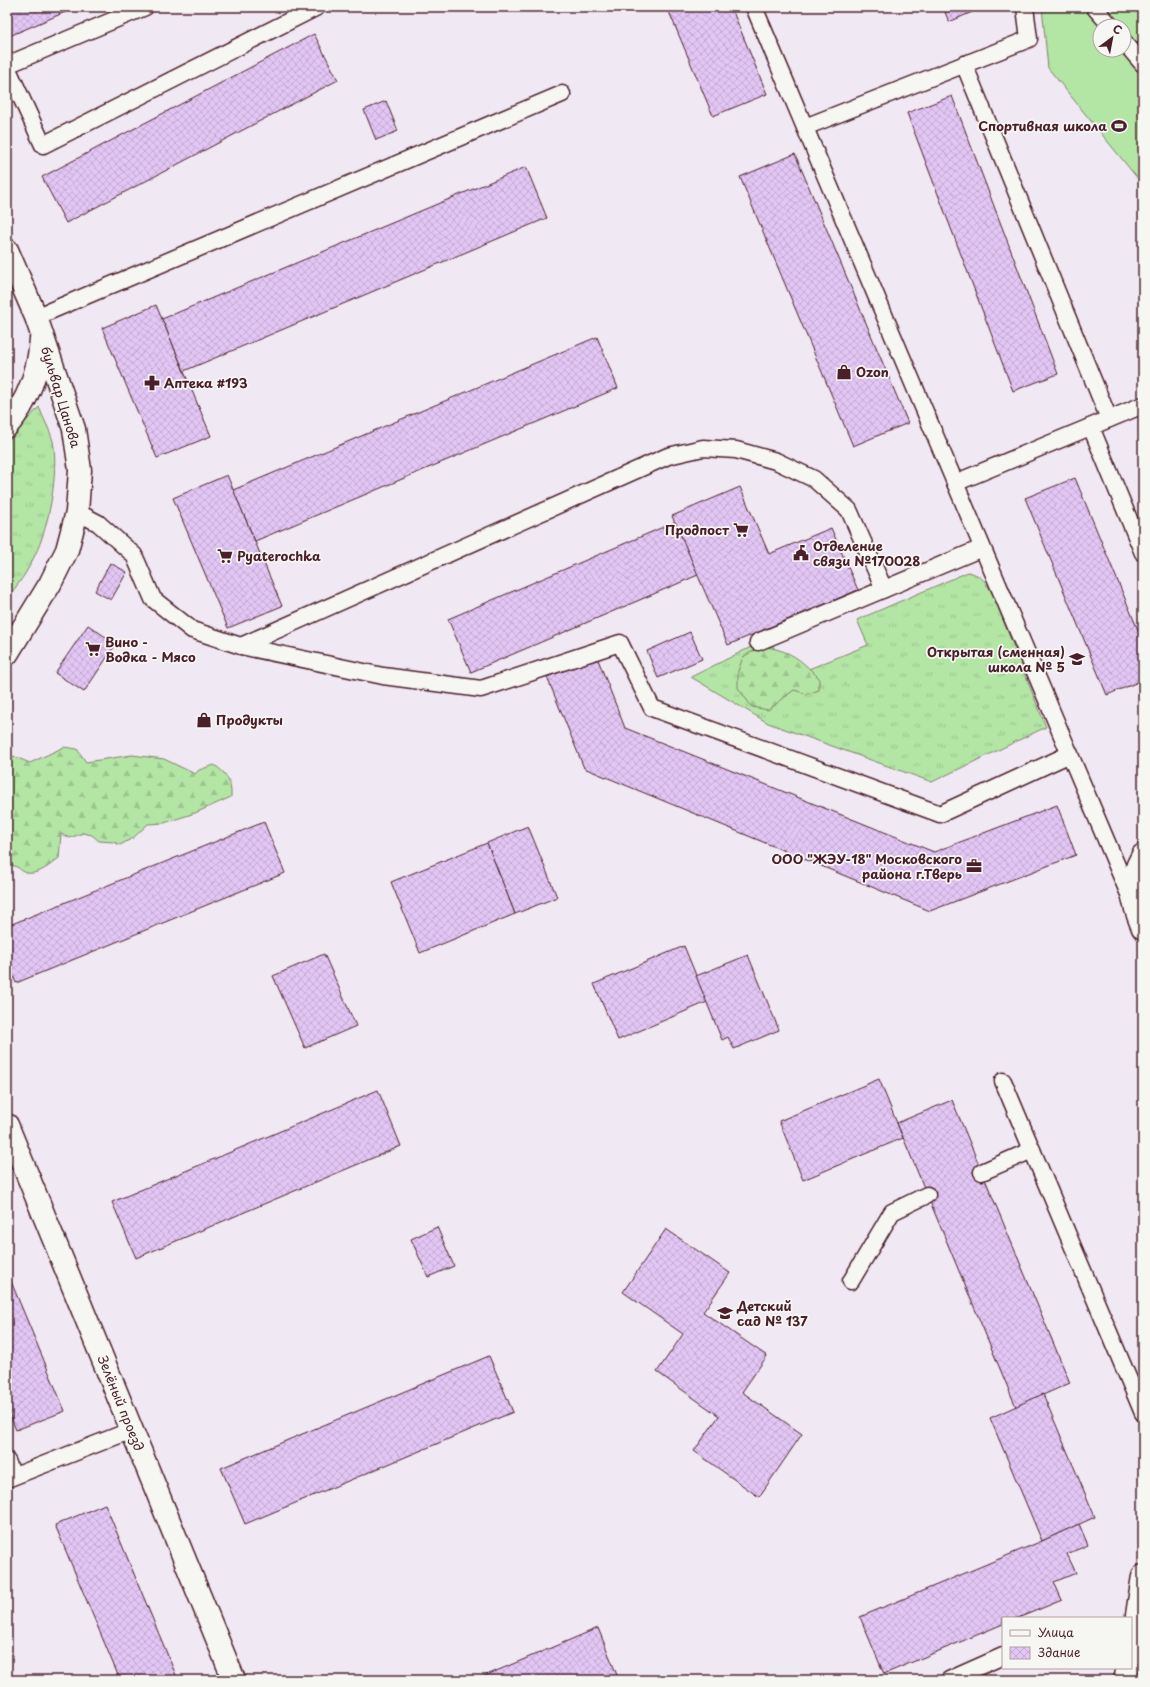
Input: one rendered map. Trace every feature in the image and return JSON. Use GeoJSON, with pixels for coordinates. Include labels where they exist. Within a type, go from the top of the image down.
{"type":"FeatureCollection","features":[{"type":"Feature","properties":{"kind":"street","name":"бульвар Цанова"},"geometry":{"type":"LineString","coordinates":[[7,250],[39,325],[74,429],[80,470],[78,512],[69,544],[59,568],[10,649]]}},
{"type":"Feature","properties":{"kind":"street"},"geometry":{"type":"LineString","coordinates":[[7,426],[20,408],[33,380],[38,364],[39,325]]}},
{"type":"Feature","properties":{"kind":"street"},"geometry":{"type":"LineString","coordinates":[[1143,855],[1134,873],[1132,888],[1134,906],[1143,928]]}},
{"type":"Feature","properties":{"kind":"street","name":"Зелёный проезд"},"geometry":{"type":"LineString","coordinates":[[7,1125],[234,1680]]}},
{"type":"Feature","properties":{"kind":"street"},"geometry":{"type":"LineString","coordinates":[[1132,1642],[1134,1620],[1143,1576]]}},
{"type":"Feature","properties":{"kind":"street"},"geometry":{"type":"LineString","coordinates":[[1125,1680],[1128,1669]]}},
{"type":"Feature","properties":{"kind":"lane"},"geometry":{"type":"LineString","coordinates":[[145,7],[7,66],[43,145],[317,7]]}},
{"type":"Feature","properties":{"kind":"lane"},"geometry":{"type":"LineString","coordinates":[[754,7],[1134,906]]}},
{"type":"Feature","properties":{"kind":"lane"},"geometry":{"type":"LineString","coordinates":[[805,127],[1029,39],[1025,7]]}},
{"type":"Feature","properties":{"kind":"lane"},"geometry":{"type":"LineString","coordinates":[[1096,7],[1095,8],[1104,18]]}},
{"type":"Feature","properties":{"kind":"lane"},"geometry":{"type":"LineString","coordinates":[[1132,51],[1143,64]]}},
{"type":"Feature","properties":{"kind":"lane"},"geometry":{"type":"LineString","coordinates":[[964,64],[1108,419]]}},
{"type":"Feature","properties":{"kind":"lane"},"geometry":{"type":"LineString","coordinates":[[39,325],[562,94]]}},
{"type":"Feature","properties":{"kind":"lane"},"geometry":{"type":"LineString","coordinates":[[955,483],[1143,405]]}},
{"type":"Feature","properties":{"kind":"lane"},"geometry":{"type":"LineString","coordinates":[[1091,427],[1143,553]]}},
{"type":"Feature","properties":{"kind":"lane"},"geometry":{"type":"LineString","coordinates":[[241,646],[668,456],[703,448],[736,450],[776,461],[814,479],[849,510],[884,589]]}},
{"type":"Feature","properties":{"kind":"lane"},"geometry":{"type":"LineString","coordinates":[[78,512],[98,523],[134,555],[153,599],[192,630],[241,646],[383,676],[481,689],[620,643],[652,708],[940,814],[1070,754]]}},
{"type":"Feature","properties":{"kind":"lane"},"geometry":{"type":"LineString","coordinates":[[758,642],[982,548]]}},
{"type":"Feature","properties":{"kind":"lane"},"geometry":{"type":"LineString","coordinates":[[1003,1081],[1143,1414]]}},
{"type":"Feature","properties":{"kind":"lane"},"geometry":{"type":"LineString","coordinates":[[982,1172],[1032,1150]]}},
{"type":"Feature","properties":{"kind":"lane"},"geometry":{"type":"LineString","coordinates":[[851,1281],[892,1212],[927,1195]]}},
{"type":"Feature","properties":{"kind":"lane"},"geometry":{"type":"LineString","coordinates":[[7,1461],[10,1477],[132,1430]]}},
{"type":"Feature","properties":{"kind":"lane"},"geometry":{"type":"LineString","coordinates":[[1132,1653],[1143,1655]]}},
{"type":"Feature","properties":{"kind":"lane"},"geometry":{"type":"LineString","coordinates":[[949,1680],[1002,1656]]}},
{"type":"Feature","properties":{"kind":"green space","name":"Спортивная школа"},"geometry":{"type":"Polygon","coordinates":[[[1042,7],[1143,7],[1143,185],[1048,68],[1042,7]]]}},
{"type":"Feature","properties":{"kind":"green space"},"geometry":{"type":"Polygon","coordinates":[[[39,407],[53,441],[55,454],[52,499],[45,530],[35,555],[22,578],[7,598],[7,442],[39,407]]]}},
{"type":"Feature","properties":{"kind":"green space"},"geometry":{"type":"Polygon","coordinates":[[[968,572],[980,577],[989,587],[1046,727],[932,782],[768,723],[691,677],[769,638],[789,677],[868,645],[857,620],[968,572]]]}},
{"type":"Feature","properties":{"kind":"green space"},"geometry":{"type":"Polygon","coordinates":[[[761,646],[780,650],[799,660],[819,678],[819,690],[807,694],[794,690],[768,710],[752,707],[738,688],[738,671],[743,657],[761,646]]]}},
{"type":"Feature","properties":{"kind":"green space"},"geometry":{"type":"Polygon","coordinates":[[[64,747],[77,749],[86,762],[132,755],[164,759],[195,774],[199,770],[214,765],[225,774],[229,782],[231,797],[195,813],[164,823],[148,824],[133,838],[120,845],[113,842],[99,841],[92,835],[83,833],[70,838],[61,834],[59,858],[40,871],[27,873],[17,867],[7,865],[7,766],[13,756],[30,763],[64,747]]]}},
{"type":"Feature","properties":{"kind":"building"},"geometry":{"type":"Polygon","coordinates":[[[7,7],[77,7],[7,37],[7,7]]]}},
{"type":"Feature","properties":{"kind":"building"},"geometry":{"type":"Polygon","coordinates":[[[667,7],[731,7],[767,94],[713,116],[667,7]]]}},
{"type":"Feature","properties":{"kind":"building"},"geometry":{"type":"Polygon","coordinates":[[[943,7],[984,7],[949,22],[943,7]]]}},
{"type":"Feature","properties":{"kind":"building"},"geometry":{"type":"Polygon","coordinates":[[[314,34],[338,80],[66,223],[42,177],[314,34]]]}},
{"type":"Feature","properties":{"kind":"building"},"geometry":{"type":"Polygon","coordinates":[[[1143,38],[1143,52],[1136,44],[1143,38]]]}},
{"type":"Feature","properties":{"kind":"building"},"geometry":{"type":"Polygon","coordinates":[[[952,96],[1058,374],[1013,391],[907,113],[952,96]]]}},
{"type":"Feature","properties":{"kind":"building"},"geometry":{"type":"Polygon","coordinates":[[[386,101],[398,131],[376,140],[364,110],[386,101]]]}},
{"type":"Feature","properties":{"kind":"building"},"geometry":{"type":"Polygon","coordinates":[[[795,154],[908,423],[853,446],[740,177],[795,154]]]}},
{"type":"Feature","properties":{"kind":"building"},"geometry":{"type":"Polygon","coordinates":[[[526,167],[547,218],[184,371],[162,319],[526,167]]]}},
{"type":"Feature","properties":{"kind":"building"},"geometry":{"type":"Polygon","coordinates":[[[156,305],[211,436],[157,458],[102,328],[156,305]]]}},
{"type":"Feature","properties":{"kind":"building"},"geometry":{"type":"Polygon","coordinates":[[[597,337],[618,388],[255,541],[233,490],[597,337]]]}},
{"type":"Feature","properties":{"kind":"building"},"geometry":{"type":"Polygon","coordinates":[[[227,475],[282,606],[228,628],[173,498],[227,475]]]}},
{"type":"Feature","properties":{"kind":"building"},"geometry":{"type":"Polygon","coordinates":[[[1075,478],[1143,642],[1143,680],[1107,695],[1025,498],[1075,478]]]}},
{"type":"Feature","properties":{"kind":"building"},"geometry":{"type":"Polygon","coordinates":[[[740,487],[769,554],[831,528],[858,590],[728,645],[672,516],[740,487]]]}},
{"type":"Feature","properties":{"kind":"building"},"geometry":{"type":"Polygon","coordinates":[[[675,522],[698,575],[471,672],[448,619],[675,522]]]}},
{"type":"Feature","properties":{"kind":"building"},"geometry":{"type":"Polygon","coordinates":[[[110,563],[127,572],[111,600],[95,591],[110,563]]]}},
{"type":"Feature","properties":{"kind":"building"},"geometry":{"type":"Polygon","coordinates":[[[88,625],[116,644],[84,692],[55,673],[88,625]]]}},
{"type":"Feature","properties":{"kind":"building"},"geometry":{"type":"Polygon","coordinates":[[[690,632],[702,659],[658,678],[647,651],[690,632]]]}},
{"type":"Feature","properties":{"kind":"building"},"geometry":{"type":"Polygon","coordinates":[[[597,657],[625,728],[934,852],[1057,805],[1076,855],[930,911],[584,768],[547,677],[597,657]]]}},
{"type":"Feature","properties":{"kind":"building"},"geometry":{"type":"Polygon","coordinates":[[[264,822],[285,873],[16,983],[7,960],[7,926],[264,822]]]}},
{"type":"Feature","properties":{"kind":"building"},"geometry":{"type":"Polygon","coordinates":[[[528,826],[557,897],[515,914],[487,843],[528,826]]]}},
{"type":"Feature","properties":{"kind":"building"},"geometry":{"type":"Polygon","coordinates":[[[487,843],[515,914],[420,953],[391,882],[487,843]]]}},
{"type":"Feature","properties":{"kind":"building"},"geometry":{"type":"Polygon","coordinates":[[[684,946],[707,1002],[618,1040],[594,984],[684,946]]]}},
{"type":"Feature","properties":{"kind":"building"},"geometry":{"type":"Polygon","coordinates":[[[324,954],[356,1026],[305,1048],[273,976],[324,954]]]}},
{"type":"Feature","properties":{"kind":"building"},"geometry":{"type":"Polygon","coordinates":[[[748,955],[779,1030],[734,1049],[728,1037],[722,1040],[696,976],[748,955]]]}},
{"type":"Feature","properties":{"kind":"building"},"geometry":{"type":"Polygon","coordinates":[[[879,1079],[903,1138],[803,1180],[779,1121],[879,1079]]]}},
{"type":"Feature","properties":{"kind":"building"},"geometry":{"type":"Polygon","coordinates":[[[378,1090],[401,1146],[136,1258],[112,1202],[378,1090]]]}},
{"type":"Feature","properties":{"kind":"building"},"geometry":{"type":"Polygon","coordinates":[[[952,1100],[1070,1383],[1016,1407],[897,1123],[952,1100]]]}},
{"type":"Feature","properties":{"kind":"building"},"geometry":{"type":"Polygon","coordinates":[[[437,1227],[454,1266],[428,1277],[411,1239],[437,1227]]]}},
{"type":"Feature","properties":{"kind":"building"},"geometry":{"type":"Polygon","coordinates":[[[666,1229],[730,1273],[703,1312],[767,1356],[742,1392],[802,1434],[759,1497],[694,1451],[719,1416],[657,1372],[683,1334],[623,1292],[666,1229]]]}},
{"type":"Feature","properties":{"kind":"building"},"geometry":{"type":"Polygon","coordinates":[[[7,1272],[65,1411],[16,1430],[7,1408],[7,1272]]]}},
{"type":"Feature","properties":{"kind":"building"},"geometry":{"type":"Polygon","coordinates":[[[489,1356],[513,1412],[245,1524],[221,1468],[489,1356]]]}},
{"type":"Feature","properties":{"kind":"building"},"geometry":{"type":"Polygon","coordinates":[[[1043,1394],[1095,1517],[1042,1541],[990,1418],[1043,1394]]]}},
{"type":"Feature","properties":{"kind":"building"},"geometry":{"type":"Polygon","coordinates":[[[105,1504],[178,1680],[120,1680],[55,1525],[105,1504]]]}},
{"type":"Feature","properties":{"kind":"building"},"geometry":{"type":"Polygon","coordinates":[[[1079,1524],[1088,1545],[1067,1554],[1076,1573],[1054,1582],[1062,1600],[1020,1617],[1002,1617],[1002,1624],[884,1674],[860,1617],[1079,1524]]]}},
{"type":"Feature","properties":{"kind":"building"},"geometry":{"type":"Polygon","coordinates":[[[598,1628],[619,1680],[475,1680],[598,1628]]]}},
{"type":"Feature","properties":{"kind":"place","name":"Спортивная школа"},"geometry":{"type":"Point","coordinates":[1119,126]}},
{"type":"Feature","properties":{"kind":"place","name":"Ozon"},"geometry":{"type":"Point","coordinates":[844,372]}},
{"type":"Feature","properties":{"kind":"place","name":"Аптека #193"},"geometry":{"type":"Point","coordinates":[152,383]}},
{"type":"Feature","properties":{"kind":"place","name":"Продпост"},"geometry":{"type":"Point","coordinates":[741,530]}},
{"type":"Feature","properties":{"kind":"place","name":"Отделение связи №170028"},"geometry":{"type":"Point","coordinates":[801,553]}},
{"type":"Feature","properties":{"kind":"place","name":"Pyaterochka"},"geometry":{"type":"Point","coordinates":[225,556]}},
{"type":"Feature","properties":{"kind":"place","name":"Вино - Водка - Мясо"},"geometry":{"type":"Point","coordinates":[93,649]}},
{"type":"Feature","properties":{"kind":"place","name":"Открытая (сменная) школа № 5"},"geometry":{"type":"Point","coordinates":[1077,659]}},
{"type":"Feature","properties":{"kind":"place","name":"Продукты"},"geometry":{"type":"Point","coordinates":[204,720]}},
{"type":"Feature","properties":{"kind":"place","name":"ООО \"ЖЭУ-18\" Московского района г.Тверь"},"geometry":{"type":"Point","coordinates":[974,866]}},
{"type":"Feature","properties":{"kind":"place","name":"Детский сад № 137"},"geometry":{"type":"Point","coordinates":[725,1313]}}]}
